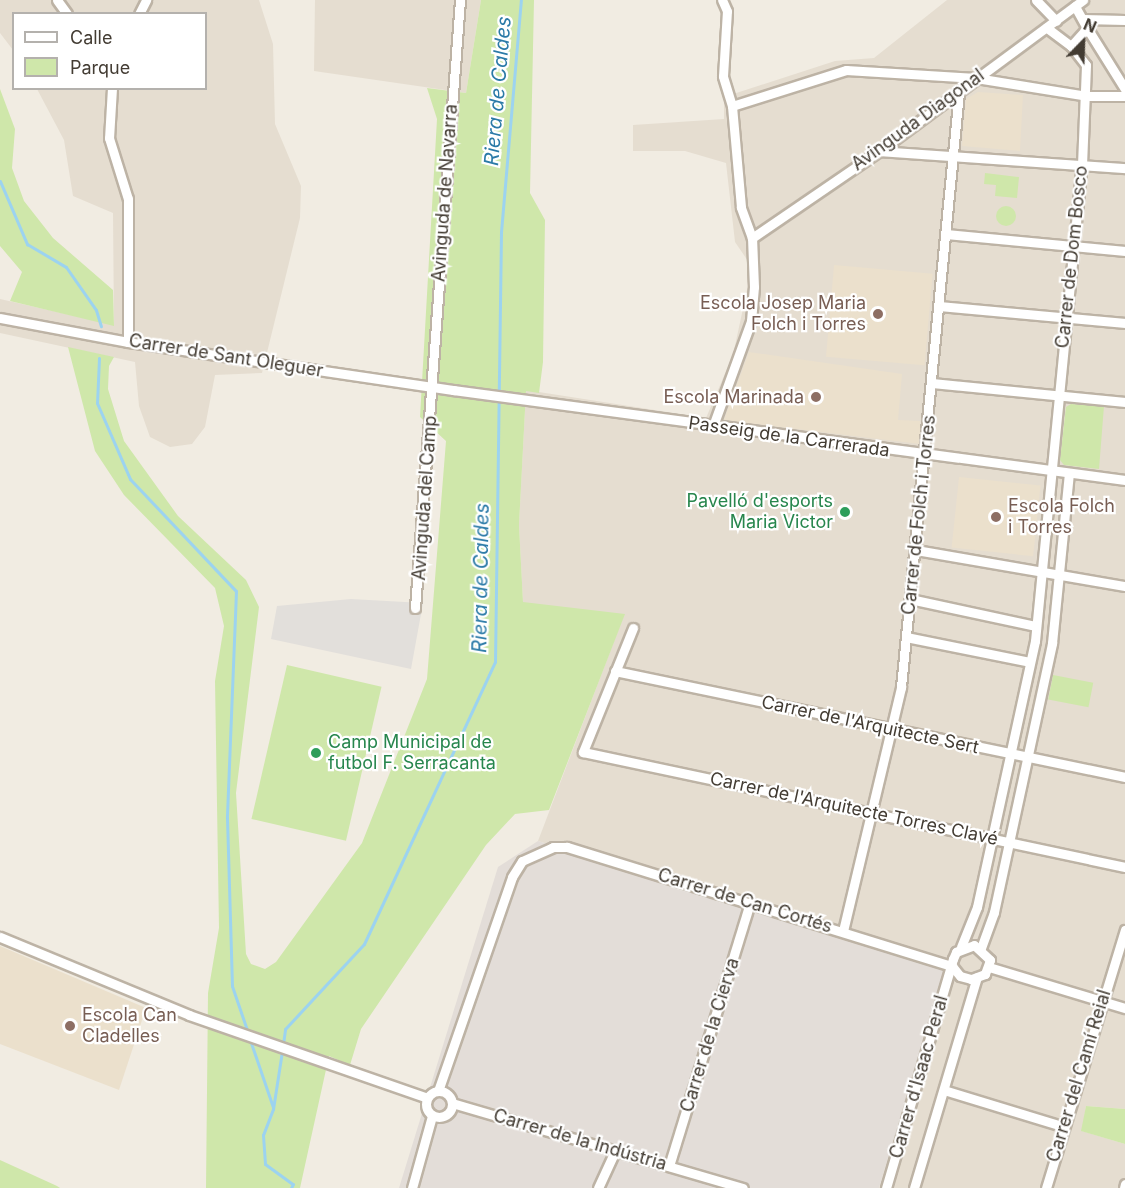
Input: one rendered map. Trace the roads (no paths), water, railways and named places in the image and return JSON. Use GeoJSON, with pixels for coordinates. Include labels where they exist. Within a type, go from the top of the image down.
{"type":"FeatureCollection","features":[{"type":"Feature","properties":{"kind":"street","name":"Avinguda de Navarra"},"geometry":{"type":"LineString","coordinates":[[433,387],[453,54],[460,0]]}},
{"type":"Feature","properties":{"kind":"street"},"geometry":{"type":"LineString","coordinates":[[713,426],[751,321],[754,287],[752,238],[741,207],[732,105],[723,76],[727,11],[722,0]]}},
{"type":"Feature","properties":{"kind":"street"},"geometry":{"type":"LineString","coordinates":[[1036,0],[1056,21]]}},
{"type":"Feature","properties":{"kind":"street"},"geometry":{"type":"LineString","coordinates":[[1079,3],[1085,24],[1125,89]]}},
{"type":"Feature","properties":{"kind":"street","name":"Avinguda Diagonal"},"geometry":{"type":"LineString","coordinates":[[752,238],[879,151],[1079,3]]}},
{"type":"Feature","properties":{"kind":"street"},"geometry":{"type":"LineString","coordinates":[[1085,24],[1125,20]]}},
{"type":"Feature","properties":{"kind":"street"},"geometry":{"type":"LineString","coordinates":[[1046,27],[1071,46],[1085,24]]}},
{"type":"Feature","properties":{"kind":"street","name":"Carrer de Dom Bosco"},"geometry":{"type":"LineString","coordinates":[[962,947],[977,907],[1007,754],[1030,662],[1036,626],[1087,96],[1086,65],[1071,46]]}},
{"type":"Feature","properties":{"kind":"street"},"geometry":{"type":"LineString","coordinates":[[732,105],[846,70],[976,78],[1087,96],[1125,96]]}},
{"type":"Feature","properties":{"kind":"street"},"geometry":{"type":"LineString","coordinates":[[112,90],[109,138],[128,199],[128,342]]}},
{"type":"Feature","properties":{"kind":"street","name":"Carrer de Folch i Torres"},"geometry":{"type":"LineString","coordinates":[[843,931],[902,687],[926,456],[959,92]]}},
{"type":"Feature","properties":{"kind":"street"},"geometry":{"type":"LineString","coordinates":[[879,151],[1125,168]]}},
{"type":"Feature","properties":{"kind":"street"},"geometry":{"type":"LineString","coordinates":[[946,234],[1125,251]]}},
{"type":"Feature","properties":{"kind":"street"},"geometry":{"type":"LineString","coordinates":[[939,306],[1125,323]]}},
{"type":"Feature","properties":{"kind":"street","name":"Carrer de Sant Oleguer"},"geometry":{"type":"LineString","coordinates":[[0,318],[128,342],[453,390]]}},
{"type":"Feature","properties":{"kind":"street"},"geometry":{"type":"LineString","coordinates":[[932,383],[1125,402]]}},
{"type":"Feature","properties":{"kind":"street","name":"Avinguda del Camp"},"geometry":{"type":"LineString","coordinates":[[415,608],[433,387]]}},
{"type":"Feature","properties":{"kind":"street","name":"Passeig de la Carrerada"},"geometry":{"type":"LineString","coordinates":[[453,390],[926,456],[1125,480]]}},
{"type":"Feature","properties":{"kind":"street"},"geometry":{"type":"LineString","coordinates":[[981,948],[994,912],[1052,643],[1069,474]]}},
{"type":"Feature","properties":{"kind":"street"},"geometry":{"type":"LineString","coordinates":[[916,550],[1125,586]]}},
{"type":"Feature","properties":{"kind":"street"},"geometry":{"type":"LineString","coordinates":[[910,599],[1036,626]]}},
{"type":"Feature","properties":{"kind":"street"},"geometry":{"type":"LineString","coordinates":[[615,670],[633,628]]}},
{"type":"Feature","properties":{"kind":"street"},"geometry":{"type":"LineString","coordinates":[[906,637],[1030,662]]}},
{"type":"Feature","properties":{"kind":"street","name":"Carrer de l'Arquitecte Sert"},"geometry":{"type":"LineString","coordinates":[[615,670],[891,730],[1125,777]]}},
{"type":"Feature","properties":{"kind":"street","name":"Carrer de l'Arquitecte Torres Clavé"},"geometry":{"type":"LineString","coordinates":[[615,670],[583,752],[1125,867]]}},
{"type":"Feature","properties":{"kind":"street","name":"Carrer de Can Cortés"},"geometry":{"type":"LineString","coordinates":[[438,1091],[512,877],[522,861],[538,851],[567,847],[951,966]]}},
{"type":"Feature","properties":{"kind":"street","name":"Carrer de la Cierva"},"geometry":{"type":"LineString","coordinates":[[669,1166],[750,903]]}},
{"type":"Feature","properties":{"kind":"street","name":"Carrer del Camí Reial"},"geometry":{"type":"LineString","coordinates":[[1046,1188],[1062,1126],[1125,930]]}},
{"type":"Feature","properties":{"kind":"street"},"geometry":{"type":"LineString","coordinates":[[0,937],[189,1015],[427,1098]]}},
{"type":"Feature","properties":{"kind":"street"},"geometry":{"type":"LineString","coordinates":[[962,947],[981,948],[989,956],[989,967],[977,977],[965,978],[951,966],[962,947]]}},
{"type":"Feature","properties":{"kind":"street","name":"Carrer d'Isaac Peral"},"geometry":{"type":"LineString","coordinates":[[886,1188],[951,966]]}},
{"type":"Feature","properties":{"kind":"street"},"geometry":{"type":"LineString","coordinates":[[989,967],[1125,1008]]}},
{"type":"Feature","properties":{"kind":"street","name":"Carrer d'Isaac Peral"},"geometry":{"type":"LineString","coordinates":[[914,1188],[977,977]]}},
{"type":"Feature","properties":{"kind":"street"},"geometry":{"type":"LineString","coordinates":[[944,1090],[1062,1126]]}},
{"type":"Feature","properties":{"kind":"street"},"geometry":{"type":"LineString","coordinates":[[427,1098],[438,1091],[449,1095],[452,1103],[448,1115],[432,1116]]}},
{"type":"Feature","properties":{"kind":"street"},"geometry":{"type":"LineString","coordinates":[[427,1098],[426,1108],[432,1116]]}},
{"type":"Feature","properties":{"kind":"street","name":"Carrer de la Indústria"},"geometry":{"type":"LineString","coordinates":[[452,1103],[743,1188]]}},
{"type":"Feature","properties":{"kind":"street"},"geometry":{"type":"LineString","coordinates":[[412,1188],[432,1116]]}},
{"type":"Feature","properties":{"kind":"street"},"geometry":{"type":"LineString","coordinates":[[598,1188],[615,1151]]}},
{"type":"Feature","properties":{"kind":"street"},"geometry":{"type":"LineString","coordinates":[[1124,1188],[1125,1184]]}},
{"type":"Feature","properties":{"kind":"waterway","name":"Riera de Caldes"},"geometry":{"type":"LineString","coordinates":[[283,1044],[285,1029],[364,944],[495,662],[501,232],[521,0]]}},
{"type":"Feature","properties":{"kind":"waterway"},"geometry":{"type":"LineString","coordinates":[[0,181],[27,244],[66,267],[96,310],[101,326]]}},
{"type":"Feature","properties":{"kind":"waterway"},"geometry":{"type":"LineString","coordinates":[[99,358],[97,403],[130,479],[236,591],[227,818],[232,986],[248,1033]]}},
{"type":"Feature","properties":{"kind":"waterway"},"geometry":{"type":"LineString","coordinates":[[250,1040],[273,1107]]}},
{"type":"Feature","properties":{"kind":"waterway","name":"Riera de Caldes"},"geometry":{"type":"LineString","coordinates":[[282,1051],[273,1109],[263,1135],[265,1164],[293,1184],[291,1188]]}},
{"type":"Feature","properties":{"kind":"place","name":"Escola Josep Maria Folch i Torres"},"geometry":{"type":"Point","coordinates":[878,314]}},
{"type":"Feature","properties":{"kind":"place","name":"Escola Marinada"},"geometry":{"type":"Point","coordinates":[816,397]}},
{"type":"Feature","properties":{"kind":"place","name":"Pavelló d'esports Maria Victor"},"geometry":{"type":"Point","coordinates":[845,512]}},
{"type":"Feature","properties":{"kind":"place","name":"Escola Folch i Torres"},"geometry":{"type":"Point","coordinates":[996,517]}},
{"type":"Feature","properties":{"kind":"place","name":"Camp Municipal de futbol F. Serracanta"},"geometry":{"type":"Point","coordinates":[316,753]}},
{"type":"Feature","properties":{"kind":"place","name":"Escola Can Cladelles"},"geometry":{"type":"Point","coordinates":[70,1026]}}]}
